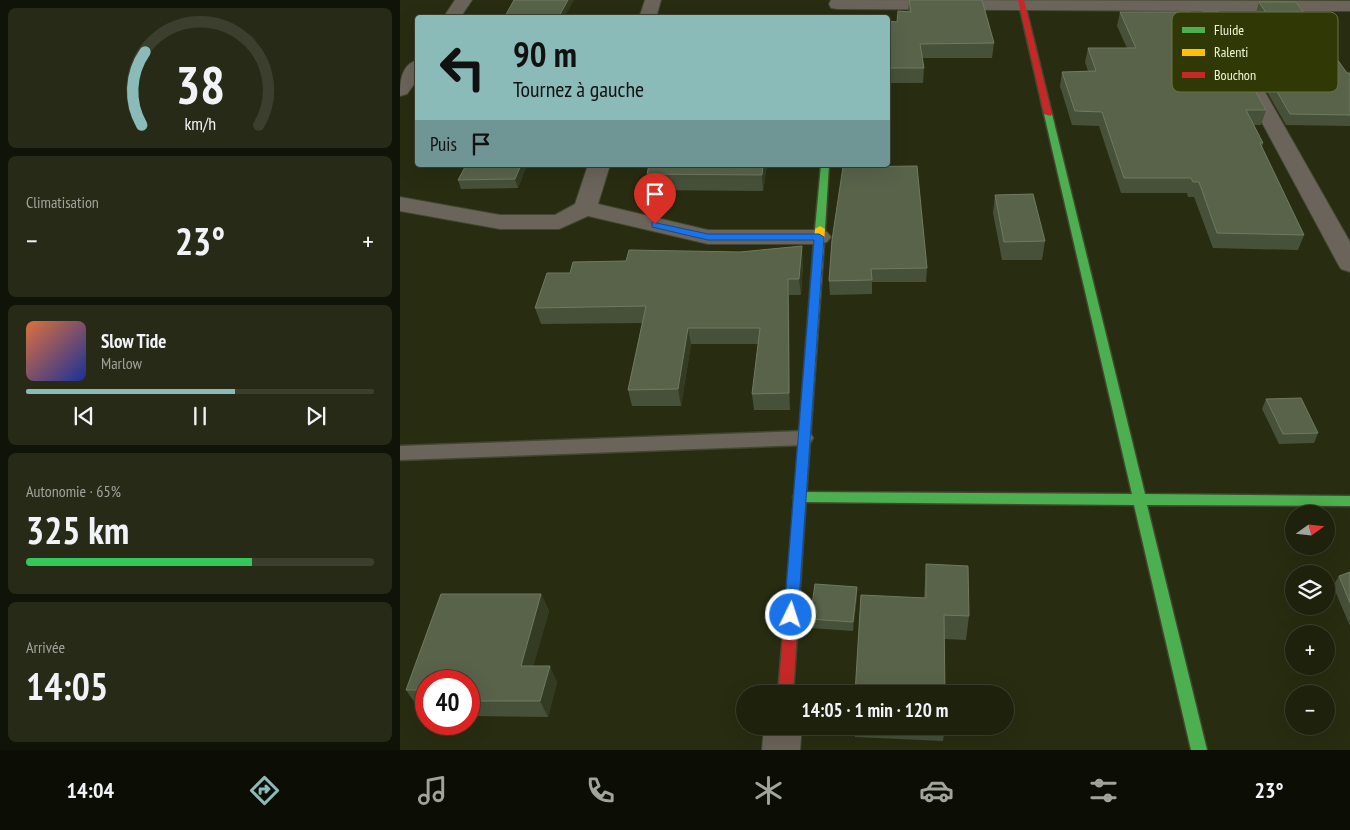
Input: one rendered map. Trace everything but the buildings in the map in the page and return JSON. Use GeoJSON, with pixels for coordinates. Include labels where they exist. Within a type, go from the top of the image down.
{"type":"FeatureCollection","features":[{"type":"Feature","properties":{"kind":"street"},"geometry":{"type":"LineString","coordinates":[[453,15],[464,0]]}},
{"type":"Feature","properties":{"kind":"street"},"geometry":{"type":"LineString","coordinates":[[648,15],[653,0]]}},
{"type":"Feature","properties":{"kind":"street"},"geometry":{"type":"LineString","coordinates":[[1021,3],[1199,750]]}},
{"type":"Feature","properties":{"kind":"street"},"geometry":{"type":"LineString","coordinates":[[837,7],[1021,3],[1350,6]]}},
{"type":"Feature","properties":{"kind":"street"},"geometry":{"type":"LineString","coordinates":[[1208,6],[1211,12]]}},
{"type":"Feature","properties":{"kind":"street"},"geometry":{"type":"LineString","coordinates":[[400,90],[415,69]]}},
{"type":"Feature","properties":{"kind":"street"},"geometry":{"type":"LineString","coordinates":[[1255,92],[1350,264]]}},
{"type":"Feature","properties":{"kind":"street"},"geometry":{"type":"LineString","coordinates":[[585,208],[598,167]]}},
{"type":"Feature","properties":{"kind":"street"},"geometry":{"type":"LineString","coordinates":[[786,685],[825,167]]}},
{"type":"Feature","properties":{"kind":"street"},"geometry":{"type":"LineString","coordinates":[[400,204],[500,222],[559,222],[585,208],[708,237],[819,237]]}},
{"type":"Feature","properties":{"kind":"street"},"geometry":{"type":"LineString","coordinates":[[799,497],[1350,501]]}},
{"type":"Feature","properties":{"kind":"street"},"geometry":{"type":"LineString","coordinates":[[781,750],[782,735]]}},
{"type":"Feature","properties":{"kind":"lane"},"geometry":{"type":"LineString","coordinates":[[400,453],[804,438]]}},
{"type":"Feature","properties":{"kind":"traffic: fast"},"geometry":{"type":"LineString","coordinates":[[1048,114],[1199,750]]}},
{"type":"Feature","properties":{"kind":"traffic: fast"},"geometry":{"type":"LineString","coordinates":[[820,229],[825,167]]}},
{"type":"Feature","properties":{"kind":"traffic: fast"},"geometry":{"type":"LineString","coordinates":[[799,497],[1350,501]]}},
{"type":"Feature","properties":{"kind":"traffic: slow"},"geometry":{"type":"LineString","coordinates":[[799,511],[820,229]]}},
{"type":"Feature","properties":{"kind":"traffic: jam"},"geometry":{"type":"LineString","coordinates":[[1021,0],[1048,114]]}},
{"type":"Feature","properties":{"kind":"traffic: jam"},"geometry":{"type":"LineString","coordinates":[[786,685],[799,511]]}},
{"type":"Feature","properties":{"kind":"route"},"geometry":{"type":"LineString","coordinates":[[655,224],[708,237],[819,237],[791,615]]}}]}
